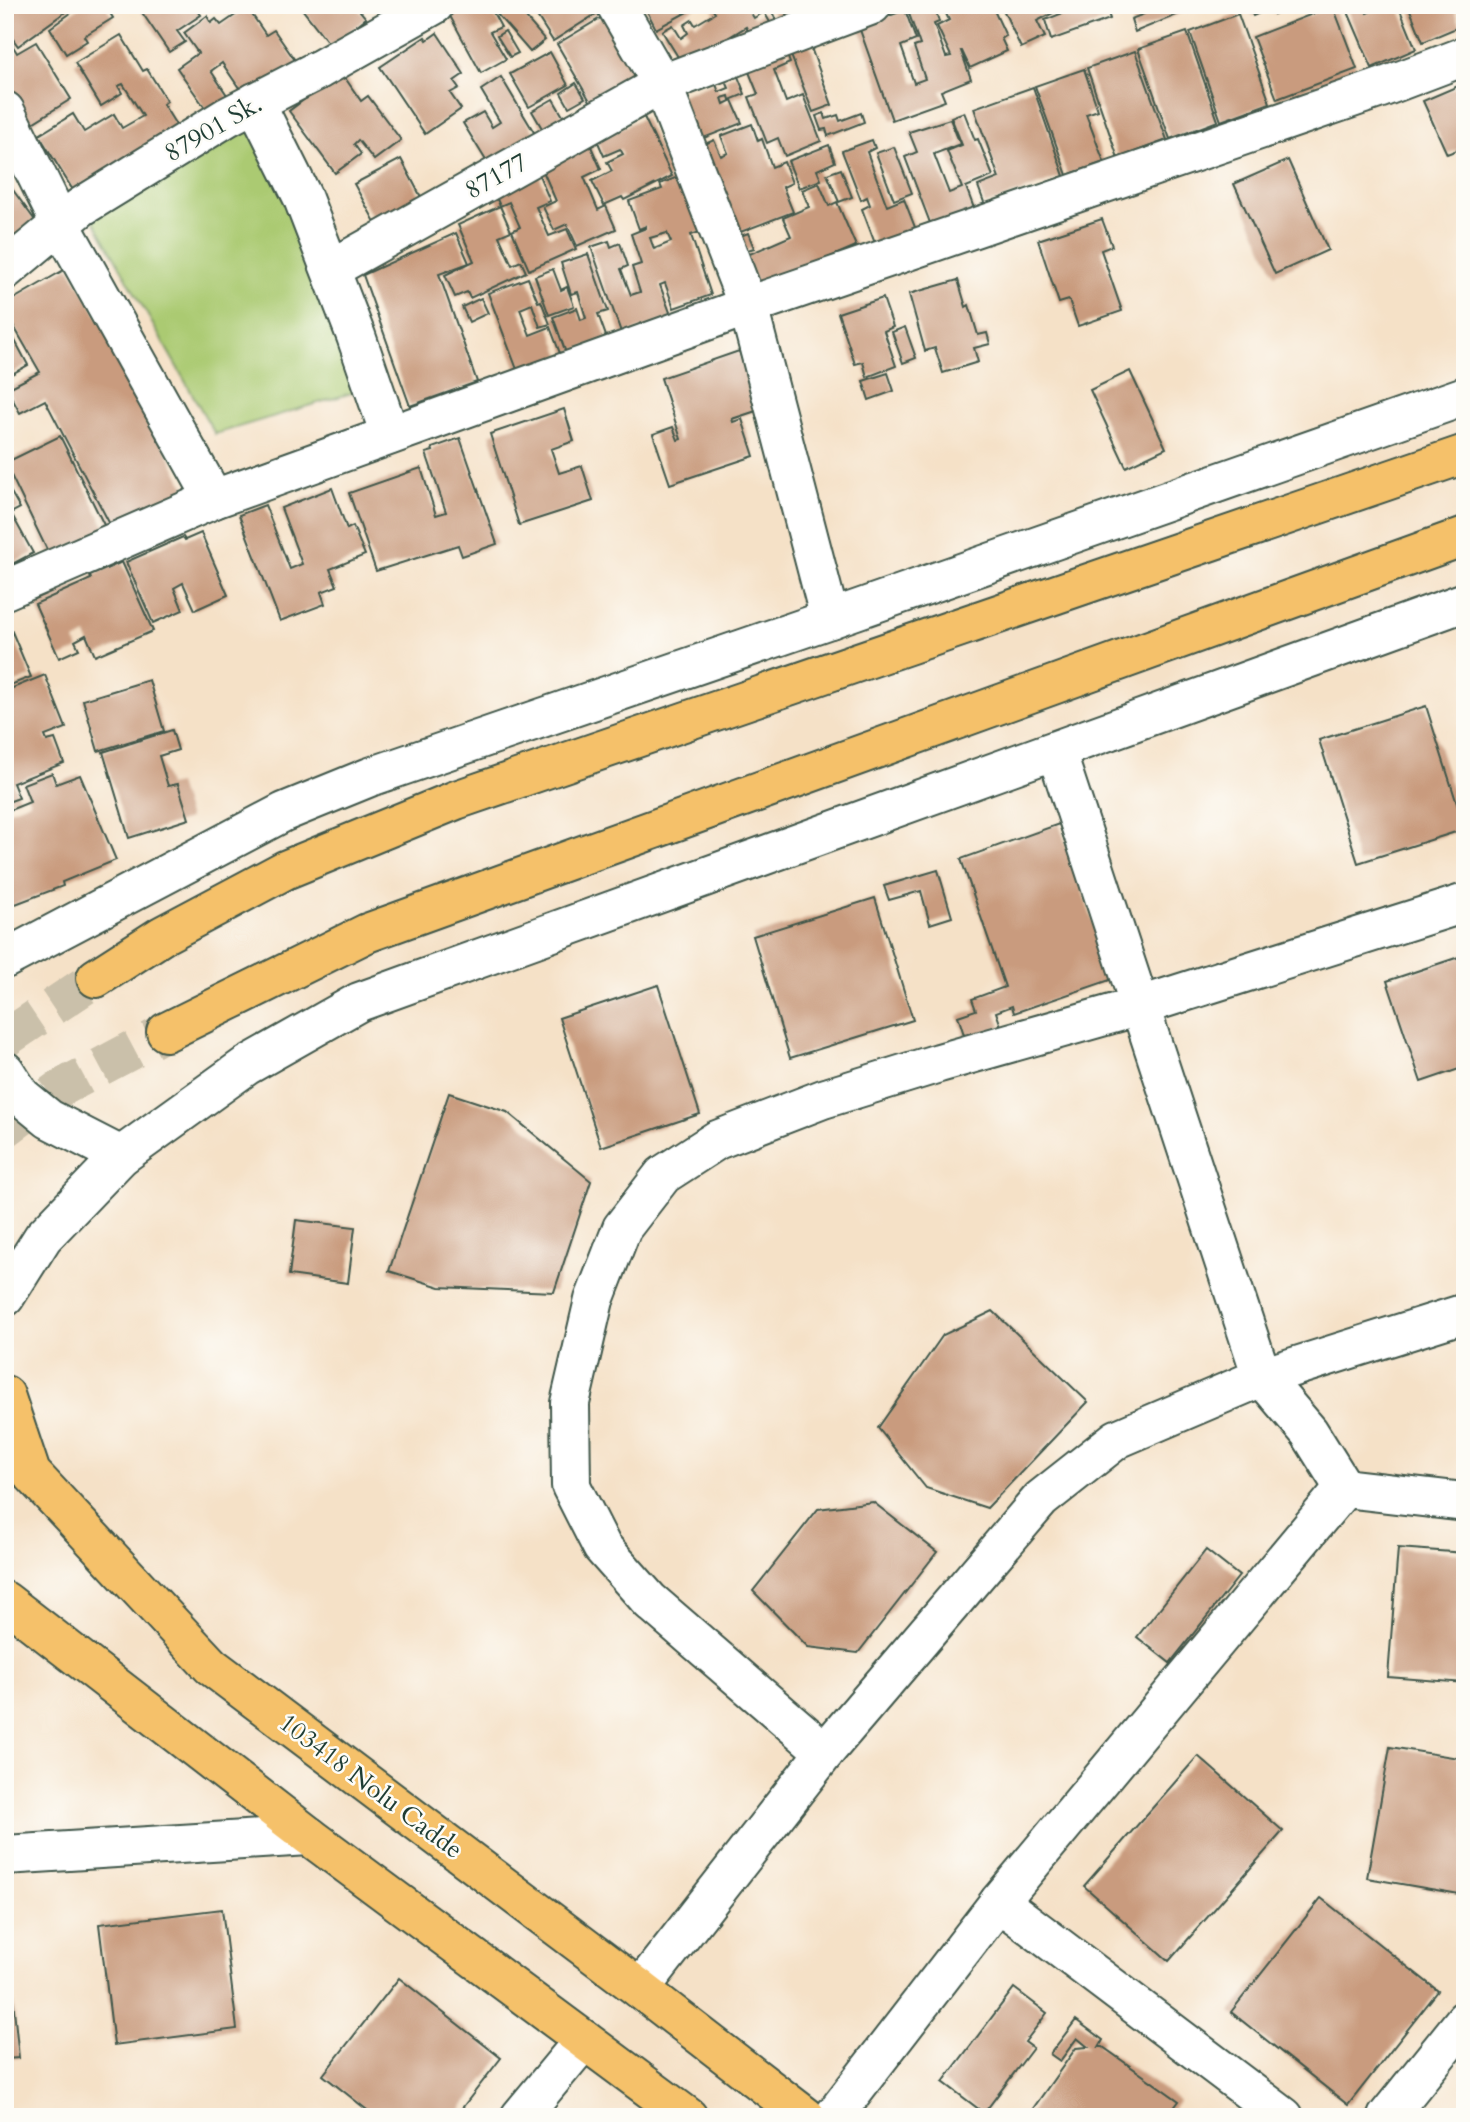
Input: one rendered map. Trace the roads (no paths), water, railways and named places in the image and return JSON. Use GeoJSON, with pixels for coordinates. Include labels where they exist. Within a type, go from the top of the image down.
{"type":"FeatureCollection","features":[{"type":"Feature","properties":{"kind":"main road"},"geometry":{"type":"LineString","coordinates":[[96,978],[163,935],[285,870],[456,800],[1465,454]]}},
{"type":"Feature","properties":{"kind":"main road"},"geometry":{"type":"LineString","coordinates":[[166,1032],[367,933],[1465,536]]}},
{"type":"Feature","properties":{"kind":"main road","name":"103418 Nolu Cadde"},"geometry":{"type":"LineString","coordinates":[[5,1395],[31,1473],[211,1666],[806,2117]]}},
{"type":"Feature","properties":{"kind":"main road"},"geometry":{"type":"LineString","coordinates":[[5,1601],[309,1836],[688,2117]]}},
{"type":"Feature","properties":{"kind":"street","name":"87901 Sk."},"geometry":{"type":"LineString","coordinates":[[5,270],[81,207],[228,117],[434,5]]}},
{"type":"Feature","properties":{"kind":"street"},"geometry":{"type":"LineString","coordinates":[[616,5],[662,84],[748,306],[830,619]]}},
{"type":"Feature","properties":{"kind":"street","name":"87177"},"geometry":{"type":"LineString","coordinates":[[331,269],[662,84],[872,5]]}},
{"type":"Feature","properties":{"kind":"street"},"geometry":{"type":"LineString","coordinates":[[5,590],[214,499],[748,306],[1465,57]]}},
{"type":"Feature","properties":{"kind":"street"},"geometry":{"type":"LineString","coordinates":[[255,102],[302,196],[390,435]]}},
{"type":"Feature","properties":{"kind":"street"},"geometry":{"type":"LineString","coordinates":[[5,111],[61,225],[214,499]]}},
{"type":"Feature","properties":{"kind":"street"},"geometry":{"type":"LineString","coordinates":[[5,959],[284,812],[370,777],[1465,396]]}},
{"type":"Feature","properties":{"kind":"street"},"geometry":{"type":"LineString","coordinates":[[5,1297],[43,1237],[121,1156],[246,1066],[359,1002],[1465,602]]}},
{"type":"Feature","properties":{"kind":"street"},"geometry":{"type":"LineString","coordinates":[[1056,751],[1262,1377],[1309,1432],[1344,1488]]}},
{"type":"Feature","properties":{"kind":"street"},"geometry":{"type":"LineString","coordinates":[[825,1752],[650,1601],[602,1547],[571,1486],[570,1402],[594,1300],[622,1228],[663,1175],[718,1140],[823,1099],[1140,1006],[1465,903]]}},
{"type":"Feature","properties":{"kind":"street"},"geometry":{"type":"LineString","coordinates":[[5,1072],[21,1096],[49,1119],[121,1156]]}},
{"type":"Feature","properties":{"kind":"street"},"geometry":{"type":"LineString","coordinates":[[640,1989],[825,1752],[1041,1500],[1117,1439],[1262,1377],[1465,1313]]}},
{"type":"Feature","properties":{"kind":"street"},"geometry":{"type":"LineString","coordinates":[[1344,1488],[1465,1502]]}},
{"type":"Feature","properties":{"kind":"street"},"geometry":{"type":"LineString","coordinates":[[833,2117],[999,1902],[1344,1488]]}},
{"type":"Feature","properties":{"kind":"street"},"geometry":{"type":"LineString","coordinates":[[5,1855],[309,1836]]}},
{"type":"Feature","properties":{"kind":"street"},"geometry":{"type":"LineString","coordinates":[[999,1902],[1284,2117]]}},
{"type":"Feature","properties":{"kind":"street"},"geometry":{"type":"LineString","coordinates":[[1387,2117],[1465,2020]]}},
{"type":"Feature","properties":{"kind":"street"},"geometry":{"type":"LineString","coordinates":[[520,2117],[584,2040]]}},
{"type":"Feature","properties":{"kind":"tunnel"},"geometry":{"type":"LineString","coordinates":[[5,1039],[96,978]]}},
{"type":"Feature","properties":{"kind":"tunnel"},"geometry":{"type":"LineString","coordinates":[[5,1129],[59,1089],[166,1032]]}}]}
